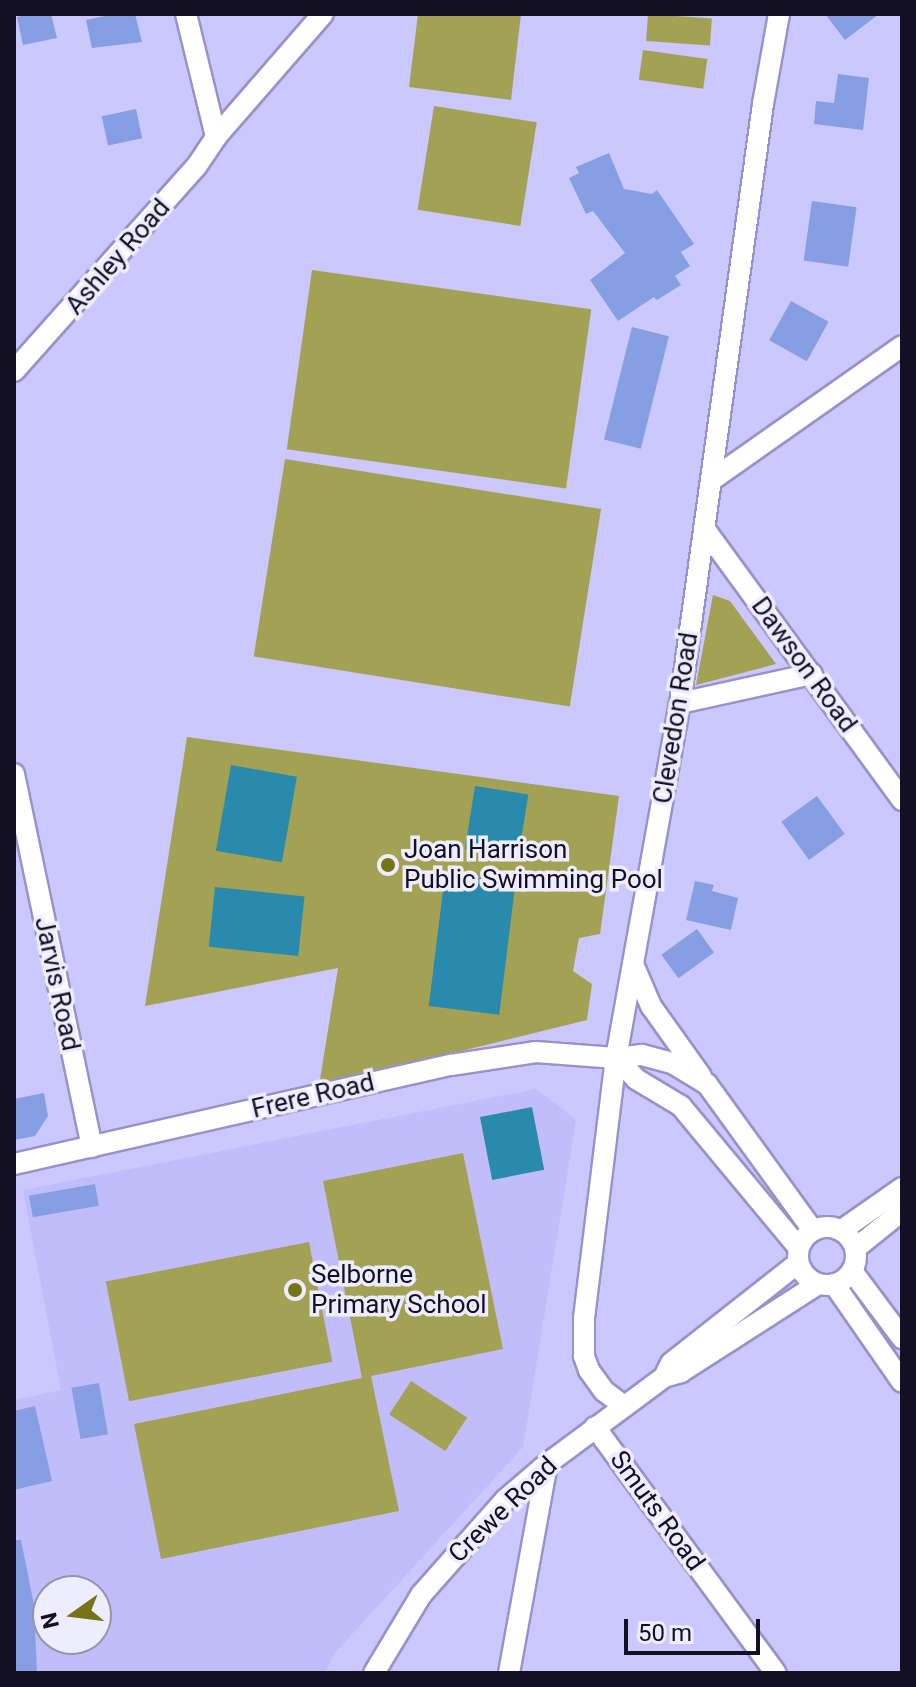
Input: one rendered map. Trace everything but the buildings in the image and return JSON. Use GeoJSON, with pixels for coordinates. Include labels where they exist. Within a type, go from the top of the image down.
{"type":"FeatureCollection","features":[{"type":"Feature","properties":{"kind":"street"},"geometry":{"type":"LineString","coordinates":[[186,14],[216,137]]}},
{"type":"Feature","properties":{"kind":"street","name":"Ashley Road"},"geometry":{"type":"LineString","coordinates":[[14,371],[196,167],[216,137],[323,14]]}},
{"type":"Feature","properties":{"kind":"street","name":"Clevedon Road"},"geometry":{"type":"LineString","coordinates":[[624,1406],[595,1381],[584,1356],[583,1338],[616,1058],[680,703],[763,104],[779,14]]}},
{"type":"Feature","properties":{"kind":"street"},"geometry":{"type":"LineString","coordinates":[[713,479],[902,346]]}},
{"type":"Feature","properties":{"kind":"street","name":"Dawson Road"},"geometry":{"type":"LineString","coordinates":[[706,531],[902,800]]}},
{"type":"Feature","properties":{"kind":"street"},"geometry":{"type":"LineString","coordinates":[[680,703],[812,674]]}},
{"type":"Feature","properties":{"kind":"street","name":"Jarvis Road"},"geometry":{"type":"LineString","coordinates":[[14,774],[92,1147]]}},
{"type":"Feature","properties":{"kind":"street"},"geometry":{"type":"LineString","coordinates":[[633,964],[651,1006],[812,1229]]}},
{"type":"Feature","properties":{"kind":"street","name":"Frere Road"},"geometry":{"type":"LineString","coordinates":[[14,1164],[451,1065],[536,1052],[616,1058],[642,1055],[672,1063],[707,1084]]}},
{"type":"Feature","properties":{"kind":"street"},"geometry":{"type":"LineString","coordinates":[[616,1058],[636,1079],[681,1106],[798,1255],[805,1276],[826,1284],[902,1382]]}},
{"type":"Feature","properties":{"kind":"street"},"geometry":{"type":"LineString","coordinates":[[842,1230],[902,1188]]}},
{"type":"Feature","properties":{"kind":"street"},"geometry":{"type":"LineString","coordinates":[[902,1211],[856,1248],[852,1271],[902,1338]]}},
{"type":"Feature","properties":{"kind":"street"},"geometry":{"type":"LineString","coordinates":[[812,1229],[835,1227],[842,1230],[856,1248]]}},
{"type":"Feature","properties":{"kind":"street"},"geometry":{"type":"LineString","coordinates":[[798,1255],[812,1229]]}},
{"type":"Feature","properties":{"kind":"street","name":"Crewe Road"},"geometry":{"type":"LineString","coordinates":[[664,1377],[671,1363],[798,1255]]}},
{"type":"Feature","properties":{"kind":"street"},"geometry":{"type":"LineString","coordinates":[[826,1284],[852,1271]]}},
{"type":"Feature","properties":{"kind":"street","name":"Crewe Road"},"geometry":{"type":"LineString","coordinates":[[374,1673],[440,1571],[506,1499],[547,1464],[664,1377],[681,1372],[826,1284]]}},
{"type":"Feature","properties":{"kind":"street","name":"Smuts Road"},"geometry":{"type":"LineString","coordinates":[[595,1427],[776,1673]]}},
{"type":"Feature","properties":{"kind":"street"},"geometry":{"type":"LineString","coordinates":[[509,1673],[547,1464]]}},
{"type":"Feature","properties":{"kind":"shaded area"},"geometry":{"type":"Polygon","coordinates":[[[418,14],[521,14],[511,100],[409,87],[418,14]]]}},
{"type":"Feature","properties":{"kind":"shaded area"},"geometry":{"type":"Polygon","coordinates":[[[648,14],[712,18],[710,45],[646,41],[648,14]]]}},
{"type":"Feature","properties":{"kind":"shaded area"},"geometry":{"type":"Polygon","coordinates":[[[643,50],[707,59],[703,89],[639,80],[643,50]]]}},
{"type":"Feature","properties":{"kind":"shaded area"},"geometry":{"type":"Polygon","coordinates":[[[434,106],[537,122],[520,226],[418,210],[434,106]]]}},
{"type":"Feature","properties":{"kind":"shaded area"},"geometry":{"type":"Polygon","coordinates":[[[312,270],[591,309],[566,488],[287,449],[312,270]]]}},
{"type":"Feature","properties":{"kind":"shaded area"},"geometry":{"type":"Polygon","coordinates":[[[285,459],[601,509],[570,707],[254,657],[285,459]]]}},
{"type":"Feature","properties":{"kind":"shaded area"},"geometry":{"type":"Polygon","coordinates":[[[713,595],[730,601],[776,664],[696,685],[713,595]]]}},
{"type":"Feature","properties":{"kind":"shaded area","name":"Joan Harrison Public Swimming Pool"},"geometry":{"type":"Polygon","coordinates":[[[187,737],[619,796],[600,934],[579,938],[573,971],[592,984],[587,1020],[319,1086],[338,968],[145,1006],[187,737]]]}},
{"type":"Feature","properties":{"kind":"shaded area","name":"Selborne Primary School"},"geometry":{"type":"Polygon","coordinates":[[[536,1089],[576,1120],[523,1447],[335,1653],[325,1673],[14,1673],[14,1400],[61,1390],[23,1190],[536,1089]]]}},
{"type":"Feature","properties":{"kind":"shaded area"},"geometry":{"type":"Polygon","coordinates":[[[463,1153],[503,1349],[371,1376],[399,1511],[161,1559],[134,1424],[362,1378],[323,1181],[463,1153]]]}},
{"type":"Feature","properties":{"kind":"shaded area"},"geometry":{"type":"Polygon","coordinates":[[[309,1242],[332,1362],[129,1401],[106,1281],[309,1242]]]}},
{"type":"Feature","properties":{"kind":"shaded area"},"geometry":{"type":"Polygon","coordinates":[[[411,1381],[467,1417],[445,1451],[389,1415],[411,1381]]]}},
{"type":"Feature","properties":{"kind":"water"},"geometry":{"type":"Polygon","coordinates":[[[231,765],[297,777],[282,862],[216,851],[231,765]]]}},
{"type":"Feature","properties":{"kind":"water"},"geometry":{"type":"Polygon","coordinates":[[[475,786],[528,794],[518,858],[465,849],[475,786]]]}},
{"type":"Feature","properties":{"kind":"water"},"geometry":{"type":"Polygon","coordinates":[[[445,874],[515,883],[499,1015],[429,1006],[445,874]]]}},
{"type":"Feature","properties":{"kind":"water"},"geometry":{"type":"Polygon","coordinates":[[[215,887],[305,896],[298,956],[209,947],[215,887]]]}},
{"type":"Feature","properties":{"kind":"water"},"geometry":{"type":"Polygon","coordinates":[[[532,1107],[544,1170],[492,1180],[480,1117],[532,1107]]]}},
{"type":"Feature","properties":{"kind":"place","name":"Joan Harrison Public Swimming Pool"},"geometry":{"type":"Point","coordinates":[388,865]}},
{"type":"Feature","properties":{"kind":"place","name":"Selborne Primary School"},"geometry":{"type":"Point","coordinates":[295,1290]}}]}
